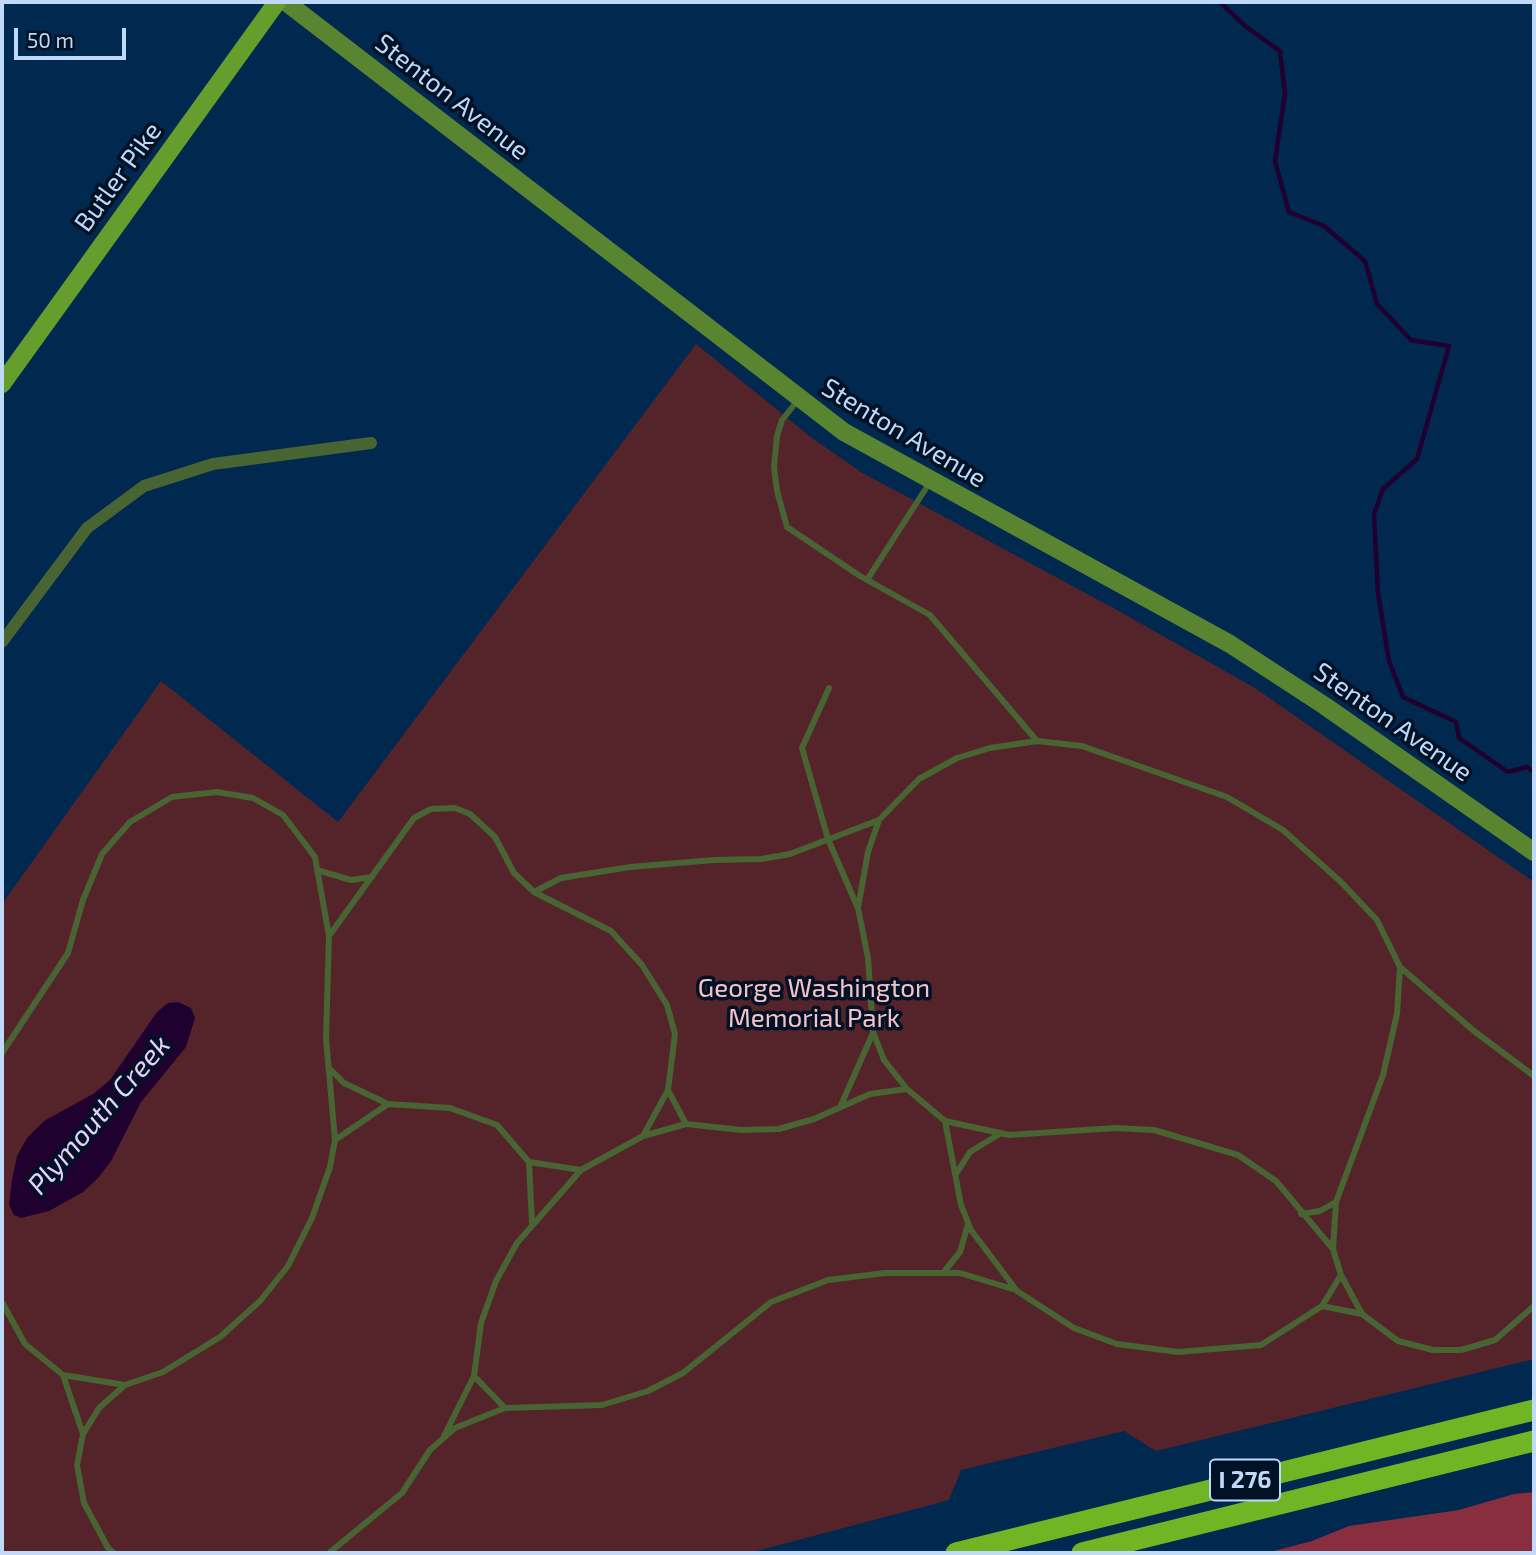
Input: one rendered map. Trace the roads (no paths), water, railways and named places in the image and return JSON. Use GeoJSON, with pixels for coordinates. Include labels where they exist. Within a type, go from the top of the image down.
{"type":"FeatureCollection","features":[{"type":"Feature","properties":{"kind":"highway","name":"I 276"},"geometry":{"type":"LineString","coordinates":[[956,1553],[1534,1410]]}},
{"type":"Feature","properties":{"kind":"highway","name":"I 276"},"geometry":{"type":"LineString","coordinates":[[1082,1553],[1534,1441]]}},
{"type":"Feature","properties":{"kind":"main road","name":"Butler Pike"},"geometry":{"type":"LineString","coordinates":[[2,384],[277,2]]}},
{"type":"Feature","properties":{"kind":"main road","name":"Stenton Avenue"},"geometry":{"type":"LineString","coordinates":[[286,2],[798,400],[862,444],[1262,663],[1534,852]]}},
{"type":"Feature","properties":{"kind":"street"},"geometry":{"type":"LineString","coordinates":[[2,642],[87,527],[144,486],[213,464],[372,443]]}},
{"type":"Feature","properties":{"kind":"lane"},"geometry":{"type":"LineString","coordinates":[[798,400],[782,420],[777,436],[774,467],[777,491],[787,527],[867,580],[930,615],[1037,741]]}},
{"type":"Feature","properties":{"kind":"lane"},"geometry":{"type":"LineString","coordinates":[[867,580],[930,482]]}},
{"type":"Feature","properties":{"kind":"lane"},"geometry":{"type":"LineString","coordinates":[[828,688],[802,748],[828,839],[858,908],[867,958],[873,1032],[884,1060],[907,1089],[946,1121],[1001,1133],[1067,1133],[1116,1128],[1154,1130],[1238,1155],[1276,1181],[1333,1250]]}},
{"type":"Feature","properties":{"kind":"lane"},"geometry":{"type":"LineString","coordinates":[[858,908],[869,852],[879,821],[919,779],[957,758],[990,748],[1037,741],[1082,746],[1227,797],[1283,830],[1341,882],[1377,920],[1400,967],[1474,1031],[1534,1076]]}},
{"type":"Feature","properties":{"kind":"lane"},"geometry":{"type":"LineString","coordinates":[[2,1053],[68,953],[83,901],[102,854],[130,822],[172,797],[217,792],[253,798],[289,822],[315,857],[329,936],[326,976],[335,1140],[330,1167],[312,1218],[288,1266],[260,1301],[220,1337],[163,1372],[125,1385],[99,1408],[83,1434],[77,1465],[84,1503],[108,1548],[114,1553]]}},
{"type":"Feature","properties":{"kind":"lane"},"geometry":{"type":"LineString","coordinates":[[329,936],[414,818],[431,809],[455,808],[470,814],[495,837],[514,873],[534,892],[611,932],[642,965],[667,1005],[675,1034],[667,1090],[643,1136]]}},
{"type":"Feature","properties":{"kind":"lane"},"geometry":{"type":"LineString","coordinates":[[534,892],[561,878],[654,865],[761,859],[790,854],[879,821]]}},
{"type":"Feature","properties":{"kind":"lane"},"geometry":{"type":"LineString","coordinates":[[317,870],[351,880],[372,877]]}},
{"type":"Feature","properties":{"kind":"lane"},"geometry":{"type":"LineString","coordinates":[[1362,1314],[1341,1275],[1333,1250],[1336,1202],[1383,1075],[1397,1014],[1400,967]]}},
{"type":"Feature","properties":{"kind":"lane"},"geometry":{"type":"LineString","coordinates":[[841,1105],[873,1032]]}},
{"type":"Feature","properties":{"kind":"lane"},"geometry":{"type":"LineString","coordinates":[[330,1068],[344,1083],[388,1104],[450,1108],[497,1125],[530,1162],[581,1170]]}},
{"type":"Feature","properties":{"kind":"lane"},"geometry":{"type":"LineString","coordinates":[[443,1438],[474,1376],[481,1323],[496,1281],[532,1224],[581,1170],[643,1136],[686,1124],[741,1130],[779,1129],[814,1119],[870,1094],[907,1089]]}},
{"type":"Feature","properties":{"kind":"lane"},"geometry":{"type":"LineString","coordinates":[[667,1090],[686,1124]]}},
{"type":"Feature","properties":{"kind":"lane"},"geometry":{"type":"LineString","coordinates":[[335,1140],[388,1104]]}},
{"type":"Feature","properties":{"kind":"lane"},"geometry":{"type":"LineString","coordinates":[[946,1121],[955,1175],[968,1224],[1017,1291]]}},
{"type":"Feature","properties":{"kind":"lane"},"geometry":{"type":"LineString","coordinates":[[955,1175],[970,1152],[1001,1133]]}},
{"type":"Feature","properties":{"kind":"lane"},"geometry":{"type":"LineString","coordinates":[[530,1162],[532,1224]]}},
{"type":"Feature","properties":{"kind":"lane"},"geometry":{"type":"LineString","coordinates":[[1301,1214],[1320,1211],[1336,1202]]}},
{"type":"Feature","properties":{"kind":"lane"},"geometry":{"type":"LineString","coordinates":[[943,1273],[960,1252],[968,1224]]}},
{"type":"Feature","properties":{"kind":"lane"},"geometry":{"type":"LineString","coordinates":[[329,1553],[402,1493],[430,1450],[455,1428],[505,1408],[603,1405],[649,1391],[684,1373],[771,1302],[828,1280],[885,1273],[960,1273],[1017,1291],[1074,1328],[1117,1344],[1178,1352],[1261,1345],[1322,1306],[1341,1275]]}},
{"type":"Feature","properties":{"kind":"lane"},"geometry":{"type":"LineString","coordinates":[[2,1302],[25,1344],[63,1375],[125,1385]]}},
{"type":"Feature","properties":{"kind":"lane"},"geometry":{"type":"LineString","coordinates":[[1322,1306],[1362,1314],[1398,1340],[1433,1350],[1461,1350],[1495,1340],[1534,1306]]}},
{"type":"Feature","properties":{"kind":"lane"},"geometry":{"type":"LineString","coordinates":[[63,1375],[83,1434]]}},
{"type":"Feature","properties":{"kind":"lane"},"geometry":{"type":"LineString","coordinates":[[474,1376],[505,1408]]}},
{"type":"Feature","properties":{"kind":"water","name":"Plymouth Creek"},"geometry":{"type":"Polygon","coordinates":[[[178,1002],[191,1008],[195,1018],[186,1047],[141,1102],[111,1161],[99,1177],[83,1192],[49,1211],[21,1218],[14,1215],[9,1205],[12,1180],[17,1156],[27,1138],[44,1121],[93,1094],[110,1080],[157,1012],[168,1003],[178,1002]]]}},
{"type":"Feature","properties":{"kind":"waterway"},"geometry":{"type":"LineString","coordinates":[[1220,2],[1245,26],[1280,51],[1285,94],[1275,161],[1289,212],[1324,226],[1365,261],[1377,304],[1411,340],[1449,346],[1417,459],[1383,489],[1374,514],[1378,593],[1389,661],[1403,697],[1456,722],[1459,738],[1508,772],[1527,767],[1534,772]]}},
{"type":"Feature","properties":{"kind":"park label","name":"George Washington Memorial Park"},"geometry":{"type":"Point","coordinates":[814,1003]}}]}
